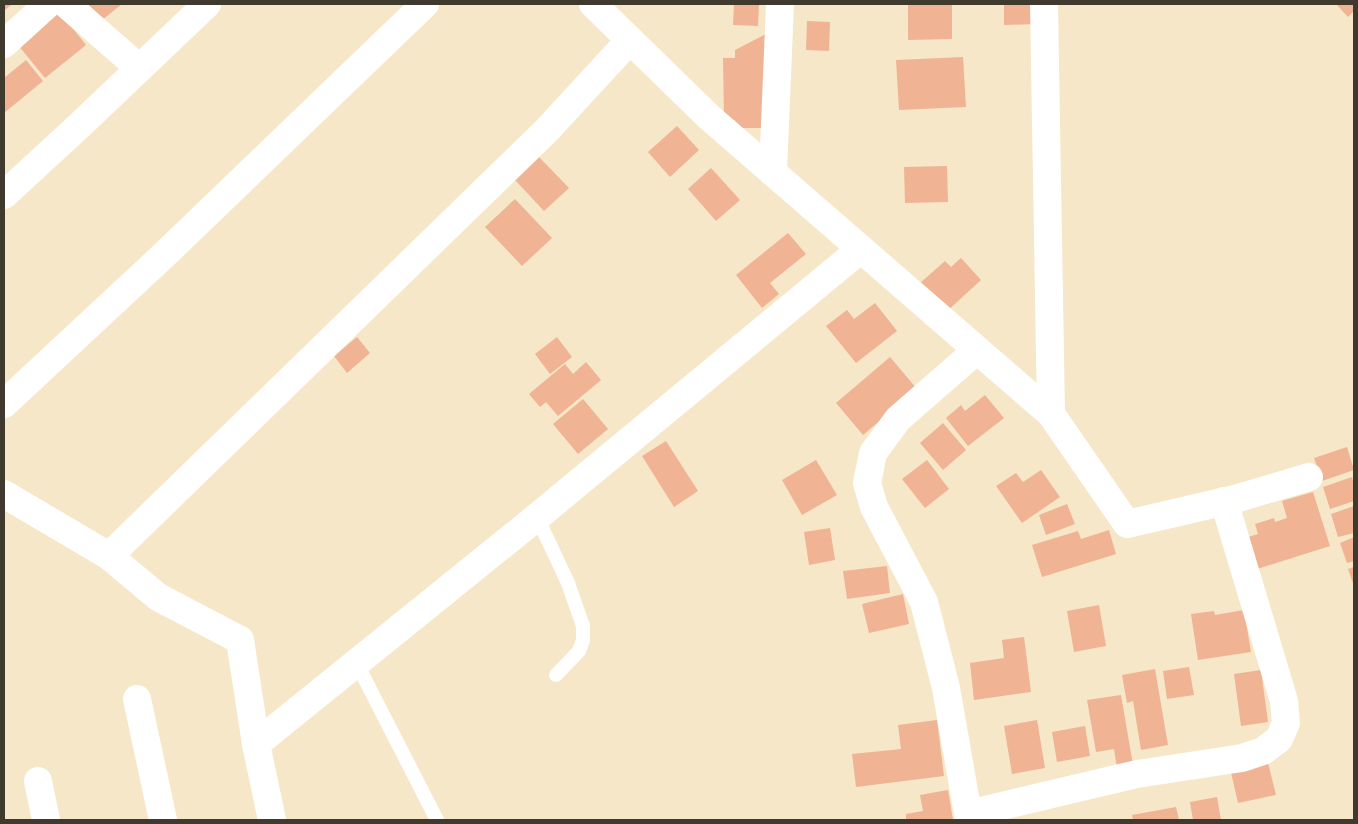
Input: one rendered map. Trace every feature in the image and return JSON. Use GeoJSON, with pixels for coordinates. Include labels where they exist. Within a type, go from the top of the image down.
{"type":"FeatureCollection","features":[{"type":"Feature","properties":{"kind":"street"},"geometry":{"type":"LineString","coordinates":[[4,44],[48,4]]}},
{"type":"Feature","properties":{"kind":"street"},"geometry":{"type":"LineString","coordinates":[[66,4],[140,68]]}},
{"type":"Feature","properties":{"kind":"street"},"geometry":{"type":"LineString","coordinates":[[4,195],[80,126],[207,4]]}},
{"type":"Feature","properties":{"kind":"street"},"geometry":{"type":"LineString","coordinates":[[4,404],[164,255],[426,4]]}},
{"type":"Feature","properties":{"kind":"street"},"geometry":{"type":"LineString","coordinates":[[593,4],[709,117],[1050,414],[1127,524],[1224,502],[1310,477]]}},
{"type":"Feature","properties":{"kind":"street"},"geometry":{"type":"LineString","coordinates":[[773,172],[780,4]]}},
{"type":"Feature","properties":{"kind":"street"},"geometry":{"type":"LineString","coordinates":[[1044,4],[1050,414]]}},
{"type":"Feature","properties":{"kind":"street"},"geometry":{"type":"LineString","coordinates":[[109,556],[547,130],[630,40]]}},
{"type":"Feature","properties":{"kind":"street"},"geometry":{"type":"LineString","coordinates":[[256,744],[537,517],[861,249]]}},
{"type":"Feature","properties":{"kind":"street"},"geometry":{"type":"LineString","coordinates":[[977,350],[898,419],[873,452],[867,483],[874,507],[924,602],[946,688],[968,817],[1137,774],[1242,758],[1263,751],[1279,739],[1286,723],[1284,702],[1224,502]]}},
{"type":"Feature","properties":{"kind":"street"},"geometry":{"type":"LineString","coordinates":[[4,494],[109,556],[158,596],[240,640],[256,744],[272,820]]}},
{"type":"Feature","properties":{"kind":"street"},"geometry":{"type":"LineString","coordinates":[[136,699],[163,820]]}},
{"type":"Feature","properties":{"kind":"street"},"geometry":{"type":"LineString","coordinates":[[38,782],[46,820]]}},
{"type":"Feature","properties":{"kind":"lane"},"geometry":{"type":"LineString","coordinates":[[537,517],[568,583],[583,626],[583,640],[579,651],[556,674]]}},
{"type":"Feature","properties":{"kind":"lane"},"geometry":{"type":"LineString","coordinates":[[356,662],[437,820]]}},
{"type":"Feature","properties":{"kind":"building"},"geometry":{"type":"Polygon","coordinates":[[[4,4],[12,4],[4,11],[4,4]]]}},
{"type":"Feature","properties":{"kind":"building"},"geometry":{"type":"Polygon","coordinates":[[[88,4],[122,4],[102,20],[88,4]]]}},
{"type":"Feature","properties":{"kind":"building"},"geometry":{"type":"Polygon","coordinates":[[[734,4],[759,4],[758,26],[733,25],[734,4]]]}},
{"type":"Feature","properties":{"kind":"building"},"geometry":{"type":"Polygon","coordinates":[[[908,4],[952,4],[952,39],[908,40],[908,4]]]}},
{"type":"Feature","properties":{"kind":"building"},"geometry":{"type":"Polygon","coordinates":[[[1004,4],[1036,4],[1037,24],[1004,25],[1004,4]]]}},
{"type":"Feature","properties":{"kind":"building"},"geometry":{"type":"Polygon","coordinates":[[[1336,4],[1354,4],[1354,11],[1348,17],[1336,4]]]}},
{"type":"Feature","properties":{"kind":"building"},"geometry":{"type":"Polygon","coordinates":[[[59,11],[86,45],[45,78],[18,45],[59,11]]]}},
{"type":"Feature","properties":{"kind":"building"},"geometry":{"type":"Polygon","coordinates":[[[807,21],[830,22],[829,51],[806,50],[807,21]]]}},
{"type":"Feature","properties":{"kind":"building"},"geometry":{"type":"Polygon","coordinates":[[[766,34],[767,128],[735,128],[735,120],[724,120],[723,58],[735,58],[735,50],[766,34]]]}},
{"type":"Feature","properties":{"kind":"building"},"geometry":{"type":"Polygon","coordinates":[[[963,57],[966,107],[899,110],[896,60],[963,57]]]}},
{"type":"Feature","properties":{"kind":"building"},"geometry":{"type":"Polygon","coordinates":[[[26,60],[43,81],[4,113],[4,78],[26,60]]]}},
{"type":"Feature","properties":{"kind":"building"},"geometry":{"type":"Polygon","coordinates":[[[677,126],[699,150],[670,177],[648,152],[677,126]]]}},
{"type":"Feature","properties":{"kind":"building"},"geometry":{"type":"Polygon","coordinates":[[[539,157],[569,188],[544,211],[515,180],[539,157]]]}},
{"type":"Feature","properties":{"kind":"building"},"geometry":{"type":"Polygon","coordinates":[[[947,166],[948,202],[905,203],[904,167],[947,166]]]}},
{"type":"Feature","properties":{"kind":"building"},"geometry":{"type":"Polygon","coordinates":[[[711,168],[740,200],[716,221],[688,189],[711,168]]]}},
{"type":"Feature","properties":{"kind":"building"},"geometry":{"type":"Polygon","coordinates":[[[515,199],[552,238],[522,266],[485,227],[515,199]]]}},
{"type":"Feature","properties":{"kind":"building"},"geometry":{"type":"Polygon","coordinates":[[[788,233],[806,254],[770,283],[779,294],[762,308],[736,275],[788,233]]]}},
{"type":"Feature","properties":{"kind":"building"},"geometry":{"type":"Polygon","coordinates":[[[961,258],[981,280],[945,313],[919,284],[945,261],[951,267],[961,258]]]}},
{"type":"Feature","properties":{"kind":"building"},"geometry":{"type":"Polygon","coordinates":[[[875,303],[897,331],[856,363],[826,326],[847,310],[854,319],[875,303]]]}},
{"type":"Feature","properties":{"kind":"building"},"geometry":{"type":"Polygon","coordinates":[[[357,337],[370,353],[347,373],[334,356],[357,337]]]}},
{"type":"Feature","properties":{"kind":"building"},"geometry":{"type":"Polygon","coordinates":[[[557,337],[572,357],[550,374],[535,354],[557,337]]]}},
{"type":"Feature","properties":{"kind":"building"},"geometry":{"type":"Polygon","coordinates":[[[890,357],[917,389],[863,435],[836,403],[890,357]]]}},
{"type":"Feature","properties":{"kind":"building"},"geometry":{"type":"Polygon","coordinates":[[[586,362],[601,380],[558,416],[546,402],[540,407],[529,394],[565,364],[573,374],[586,362]]]}},
{"type":"Feature","properties":{"kind":"building"},"geometry":{"type":"Polygon","coordinates":[[[985,395],[1004,418],[968,446],[946,418],[961,405],[965,411],[985,395]]]}},
{"type":"Feature","properties":{"kind":"building"},"geometry":{"type":"Polygon","coordinates":[[[583,399],[608,429],[578,454],[553,424],[583,399]]]}},
{"type":"Feature","properties":{"kind":"building"},"geometry":{"type":"Polygon","coordinates":[[[943,423],[966,450],[943,470],[920,443],[943,423]]]}},
{"type":"Feature","properties":{"kind":"building"},"geometry":{"type":"Polygon","coordinates":[[[666,441],[698,491],[674,507],[642,456],[666,441]]]}},
{"type":"Feature","properties":{"kind":"building"},"geometry":{"type":"Polygon","coordinates":[[[1347,447],[1354,470],[1322,481],[1314,458],[1347,447]]]}},
{"type":"Feature","properties":{"kind":"building"},"geometry":{"type":"Polygon","coordinates":[[[816,460],[837,495],[802,515],[782,480],[816,460]]]}},
{"type":"Feature","properties":{"kind":"building"},"geometry":{"type":"Polygon","coordinates":[[[927,460],[949,489],[925,508],[902,479],[927,460]]]}},
{"type":"Feature","properties":{"kind":"building"},"geometry":{"type":"Polygon","coordinates":[[[1041,470],[1060,497],[1022,523],[996,486],[1016,473],[1023,482],[1041,470]]]}},
{"type":"Feature","properties":{"kind":"building"},"geometry":{"type":"Polygon","coordinates":[[[1352,477],[1354,501],[1330,509],[1323,487],[1352,477]]]}},
{"type":"Feature","properties":{"kind":"building"},"geometry":{"type":"Polygon","coordinates":[[[1313,492],[1330,546],[1254,570],[1245,538],[1258,534],[1255,524],[1274,518],[1275,522],[1287,518],[1282,501],[1313,492]]]}},
{"type":"Feature","properties":{"kind":"building"},"geometry":{"type":"Polygon","coordinates":[[[1067,504],[1075,524],[1046,535],[1039,515],[1067,504]]]}},
{"type":"Feature","properties":{"kind":"building"},"geometry":{"type":"Polygon","coordinates":[[[1354,506],[1354,533],[1338,537],[1331,514],[1354,506]]]}},
{"type":"Feature","properties":{"kind":"building"},"geometry":{"type":"Polygon","coordinates":[[[830,528],[835,560],[809,565],[804,532],[830,528]]]}},
{"type":"Feature","properties":{"kind":"building"},"geometry":{"type":"Polygon","coordinates":[[[1109,530],[1116,554],[1042,577],[1032,545],[1078,531],[1081,539],[1109,530]]]}},
{"type":"Feature","properties":{"kind":"building"},"geometry":{"type":"Polygon","coordinates":[[[1354,537],[1354,561],[1347,563],[1340,543],[1354,537]]]}},
{"type":"Feature","properties":{"kind":"building"},"geometry":{"type":"Polygon","coordinates":[[[887,566],[890,593],[847,599],[843,571],[887,566]]]}},
{"type":"Feature","properties":{"kind":"building"},"geometry":{"type":"Polygon","coordinates":[[[1354,567],[1354,586],[1348,569],[1354,567]]]}},
{"type":"Feature","properties":{"kind":"building"},"geometry":{"type":"Polygon","coordinates":[[[903,594],[909,624],[869,633],[862,604],[903,594]]]}},
{"type":"Feature","properties":{"kind":"building"},"geometry":{"type":"Polygon","coordinates":[[[1099,605],[1106,646],[1074,652],[1067,611],[1099,605]]]}},
{"type":"Feature","properties":{"kind":"building"},"geometry":{"type":"Polygon","coordinates":[[[1244,610],[1251,652],[1198,660],[1191,614],[1214,611],[1215,615],[1244,610]]]}},
{"type":"Feature","properties":{"kind":"building"},"geometry":{"type":"Polygon","coordinates":[[[1024,637],[1031,692],[974,700],[970,663],[1004,658],[1002,640],[1024,637]]]}},
{"type":"Feature","properties":{"kind":"building"},"geometry":{"type":"Polygon","coordinates":[[[1189,667],[1194,695],[1167,699],[1163,671],[1189,667]]]}},
{"type":"Feature","properties":{"kind":"building"},"geometry":{"type":"Polygon","coordinates":[[[1155,669],[1168,745],[1141,750],[1133,701],[1127,703],[1122,675],[1155,669]]]}},
{"type":"Feature","properties":{"kind":"building"},"geometry":{"type":"Polygon","coordinates":[[[1261,670],[1268,722],[1241,726],[1234,674],[1261,670]]]}},
{"type":"Feature","properties":{"kind":"building"},"geometry":{"type":"Polygon","coordinates":[[[1121,695],[1133,765],[1117,768],[1114,749],[1096,752],[1087,700],[1121,695]]]}},
{"type":"Feature","properties":{"kind":"building"},"geometry":{"type":"Polygon","coordinates":[[[937,720],[944,776],[856,787],[852,754],[901,749],[898,725],[937,720]]]}},
{"type":"Feature","properties":{"kind":"building"},"geometry":{"type":"Polygon","coordinates":[[[1037,720],[1045,768],[1012,774],[1004,726],[1037,720]]]}},
{"type":"Feature","properties":{"kind":"building"},"geometry":{"type":"Polygon","coordinates":[[[1085,726],[1090,756],[1057,762],[1052,732],[1085,726]]]}},
{"type":"Feature","properties":{"kind":"building"},"geometry":{"type":"Polygon","coordinates":[[[1267,759],[1276,795],[1238,803],[1230,768],[1267,759]]]}},
{"type":"Feature","properties":{"kind":"building"},"geometry":{"type":"Polygon","coordinates":[[[948,790],[953,820],[906,820],[906,814],[923,811],[920,795],[948,790]]]}},
{"type":"Feature","properties":{"kind":"building"},"geometry":{"type":"Polygon","coordinates":[[[1217,797],[1221,820],[1193,820],[1190,802],[1217,797]]]}},
{"type":"Feature","properties":{"kind":"building"},"geometry":{"type":"Polygon","coordinates":[[[1176,807],[1179,820],[1133,820],[1132,815],[1176,807]]]}}]}
